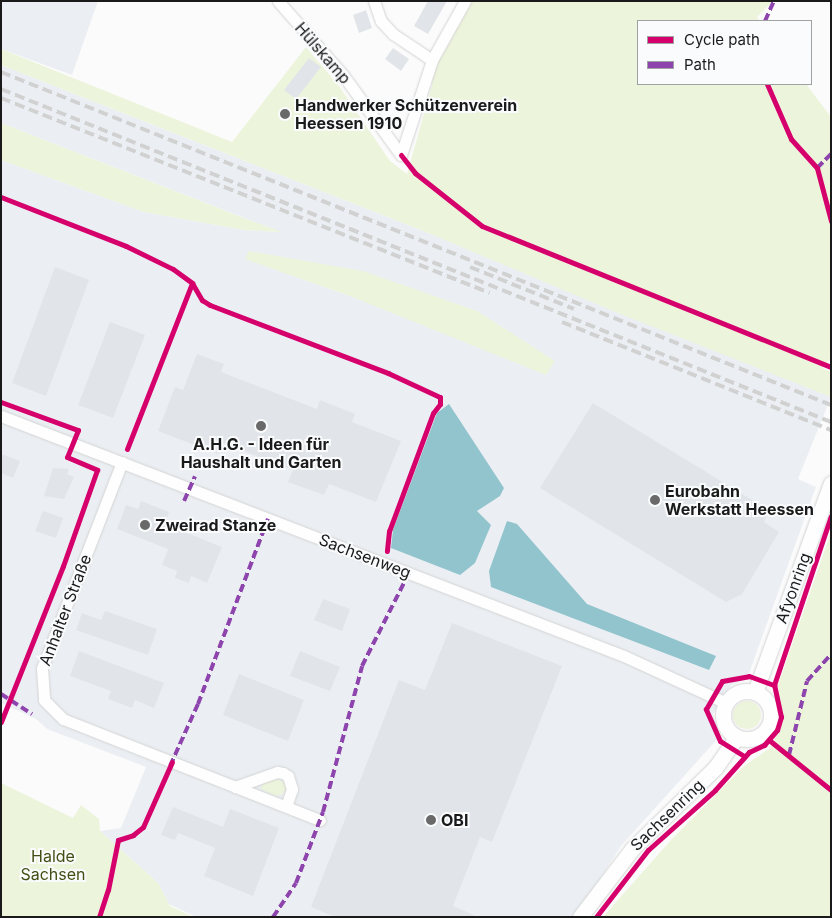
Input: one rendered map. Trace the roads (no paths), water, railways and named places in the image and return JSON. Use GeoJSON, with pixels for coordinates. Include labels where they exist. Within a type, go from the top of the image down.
{"type":"FeatureCollection","features":[{"type":"Feature","properties":{"kind":"street","name":"Hülskamp"},"geometry":{"type":"LineString","coordinates":[[278,1],[343,75],[401,155],[432,60]]}},
{"type":"Feature","properties":{"kind":"street"},"geometry":{"type":"LineString","coordinates":[[374,1],[381,21],[392,34],[432,60],[465,1]]}},
{"type":"Feature","properties":{"kind":"street","name":"Sachsenweg"},"geometry":{"type":"LineString","coordinates":[[1,416],[624,656],[726,703]]}},
{"type":"Feature","properties":{"kind":"street","name":"Anhalter Straße"},"geometry":{"type":"LineString","coordinates":[[122,462],[42,668],[44,700],[63,719],[320,820]]}},
{"type":"Feature","properties":{"kind":"street","name":"Afyonring"},"geometry":{"type":"LineString","coordinates":[[755,692],[831,483]]}},
{"type":"Feature","properties":{"kind":"street"},"geometry":{"type":"LineString","coordinates":[[738,692],[755,692],[769,705],[769,724],[755,737],[737,736],[724,722],[726,703],[738,692]]}},
{"type":"Feature","properties":{"kind":"street","name":"Sachsenring"},"geometry":{"type":"LineString","coordinates":[[580,917],[632,849],[715,768],[737,736]]}},
{"type":"Feature","properties":{"kind":"street"},"geometry":{"type":"LineString","coordinates":[[235,787],[277,772],[283,773],[288,776],[292,789],[286,806]]}},
{"type":"Feature","properties":{"kind":"water"},"geometry":{"type":"Polygon","coordinates":[[[449,404],[504,488],[500,496],[477,511],[491,525],[475,563],[460,575],[391,548],[393,530],[437,413],[449,404]]]}},
{"type":"Feature","properties":{"kind":"water"},"geometry":{"type":"Polygon","coordinates":[[[507,521],[517,524],[587,604],[716,656],[709,670],[491,587],[489,571],[507,521]]]}},
{"type":"Feature","properties":{"kind":"railway"},"geometry":{"type":"LineString","coordinates":[[1,72],[831,405]]}},
{"type":"Feature","properties":{"kind":"railway"},"geometry":{"type":"LineString","coordinates":[[1,89],[831,422]]}},
{"type":"Feature","properties":{"kind":"railway"},"geometry":{"type":"LineString","coordinates":[[1,98],[490,293]]}},
{"type":"Feature","properties":{"kind":"railway"},"geometry":{"type":"LineString","coordinates":[[470,267],[574,309]]}},
{"type":"Feature","properties":{"kind":"railway"},"geometry":{"type":"LineString","coordinates":[[562,322],[831,430]]}},
{"type":"Feature","properties":{"kind":"place","name":"Handwerker Schützenverein Heessen 1910"},"geometry":{"type":"Point","coordinates":[285,114]}},
{"type":"Feature","properties":{"kind":"place","name":"A.H.G. - Ideen für Haushalt und Garten"},"geometry":{"type":"Point","coordinates":[261,426]}},
{"type":"Feature","properties":{"kind":"place","name":"Eurobahn Werkstatt Heessen"},"geometry":{"type":"Point","coordinates":[655,500]}},
{"type":"Feature","properties":{"kind":"place","name":"Zweirad Stanze"},"geometry":{"type":"Point","coordinates":[145,525]}},
{"type":"Feature","properties":{"kind":"place","name":"OBI"},"geometry":{"type":"Point","coordinates":[431,820]}},
{"type":"Feature","properties":{"kind":"park label","name":"Halde Sachsen"},"geometry":{"type":"Point","coordinates":[53,865]}}]}
